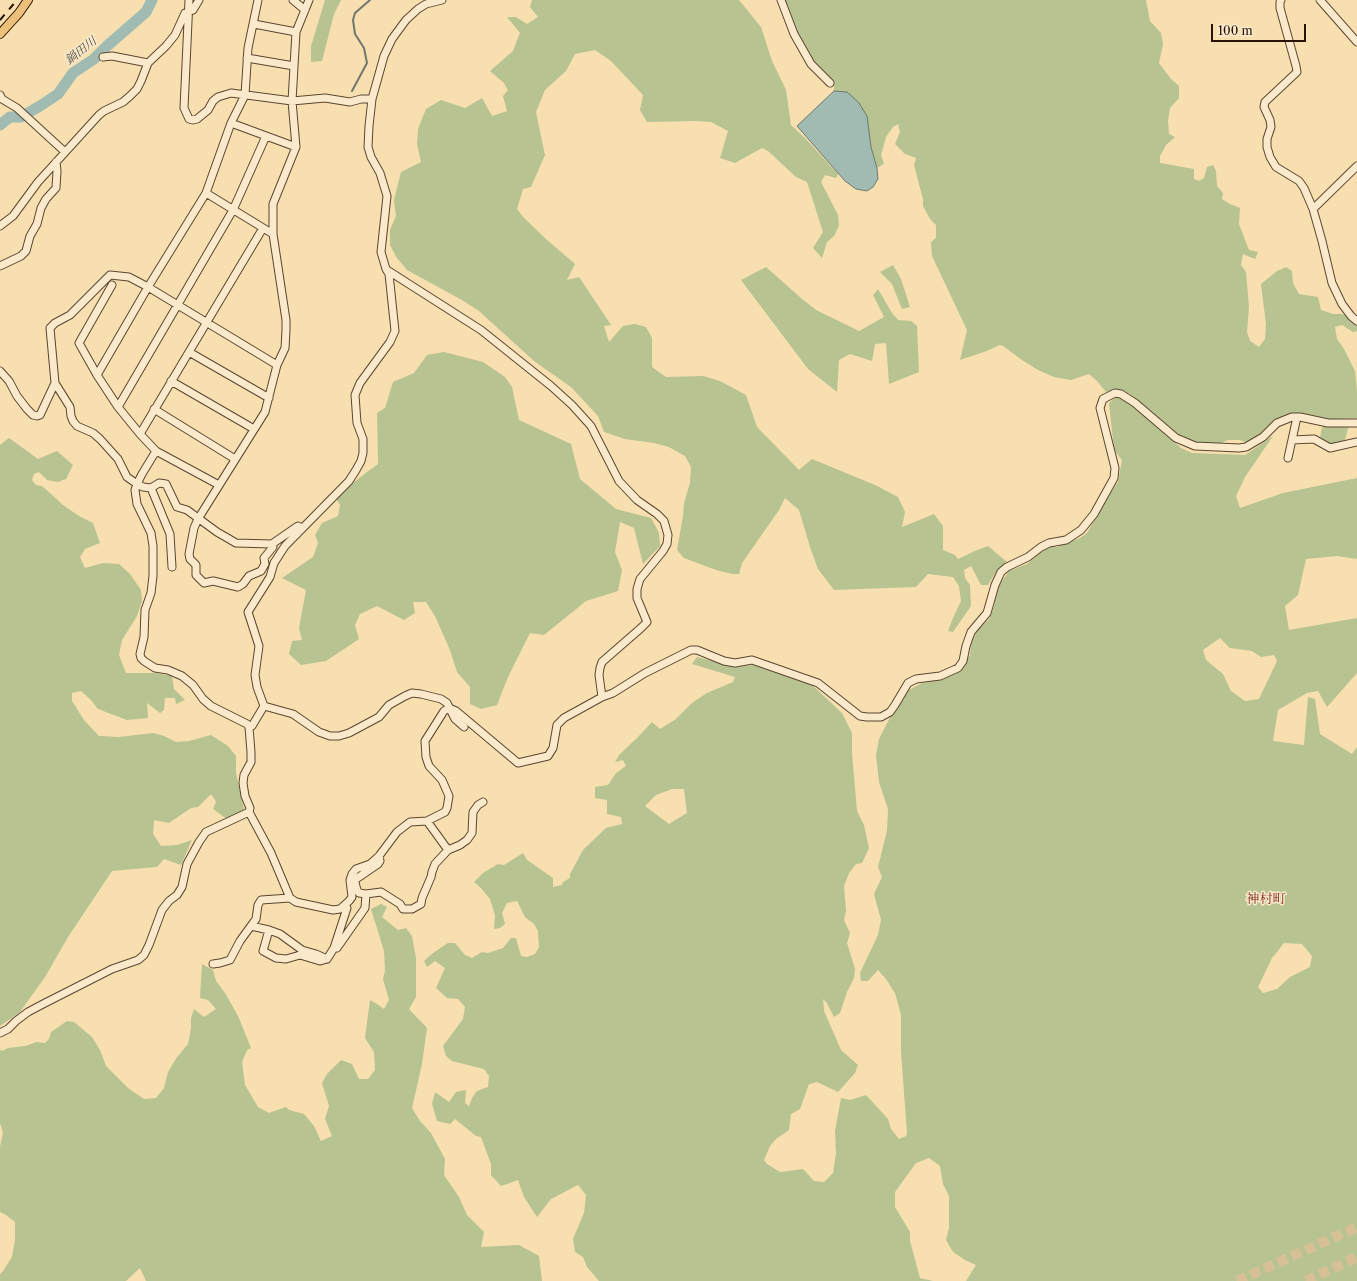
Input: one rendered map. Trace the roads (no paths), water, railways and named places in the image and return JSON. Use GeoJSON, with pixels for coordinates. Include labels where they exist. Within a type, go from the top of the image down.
{"type":"FeatureCollection","features":[{"type":"Feature","properties":{"kind":"main road"},"geometry":{"type":"LineString","coordinates":[[0,34],[19,13],[28,0]]}},
{"type":"Feature","properties":{"kind":"main road"},"geometry":{"type":"LineString","coordinates":[[19,13],[35,0]]}},
{"type":"Feature","properties":{"kind":"street"},"geometry":{"type":"LineString","coordinates":[[189,0],[184,108],[189,119],[197,119],[208,110],[213,101],[223,94],[231,93],[292,101],[325,98],[350,102],[361,99],[372,99]]}},
{"type":"Feature","properties":{"kind":"street"},"geometry":{"type":"LineString","coordinates":[[0,226],[13,216],[28,194],[104,111],[123,102],[137,89],[148,63],[175,36],[185,13],[193,10],[199,0]]}},
{"type":"Feature","properties":{"kind":"street"},"geometry":{"type":"LineString","coordinates":[[97,375],[148,287],[206,193],[231,123],[244,95],[248,48],[258,0]]}},
{"type":"Feature","properties":{"kind":"street"},"geometry":{"type":"LineString","coordinates":[[293,0],[305,10]]}},
{"type":"Feature","properties":{"kind":"street"},"geometry":{"type":"LineString","coordinates":[[272,544],[273,547],[264,558],[265,564],[261,571],[249,576],[243,584],[238,587],[213,581],[204,583],[196,575],[196,565],[190,559],[189,554],[194,528],[198,519],[265,412],[277,365],[285,348],[286,320],[273,234],[273,204],[296,147],[292,101],[296,32],[309,0]]}},
{"type":"Feature","properties":{"kind":"street"},"geometry":{"type":"LineString","coordinates":[[264,706],[257,687],[255,675],[259,646],[248,612],[270,577],[274,563],[280,553],[349,480],[361,461],[363,453],[363,439],[358,423],[355,395],[360,383],[390,342],[395,331],[389,274],[380,252],[387,196],[380,173],[371,157],[368,147],[372,99],[384,56],[392,39],[406,20],[418,9],[426,4],[442,0]]}},
{"type":"Feature","properties":{"kind":"street"},"geometry":{"type":"LineString","coordinates":[[781,0],[794,34],[811,64],[830,83]]}},
{"type":"Feature","properties":{"kind":"street"},"geometry":{"type":"LineString","coordinates":[[1281,0],[1280,8],[1297,72],[1264,102],[1264,107],[1270,120],[1271,127],[1267,139],[1267,147],[1270,157],[1276,167],[1299,181],[1304,188],[1322,241],[1332,283],[1342,304],[1357,321]]}},
{"type":"Feature","properties":{"kind":"street"},"geometry":{"type":"LineString","coordinates":[[1320,0],[1357,42]]}},
{"type":"Feature","properties":{"kind":"street"},"geometry":{"type":"LineString","coordinates":[[254,24],[296,32]]}},
{"type":"Feature","properties":{"kind":"street"},"geometry":{"type":"LineString","coordinates":[[103,56],[112,56],[148,63]]}},
{"type":"Feature","properties":{"kind":"street"},"geometry":{"type":"LineString","coordinates":[[248,58],[294,66]]}},
{"type":"Feature","properties":{"kind":"street"},"geometry":{"type":"LineString","coordinates":[[0,95],[28,117],[65,152]]}},
{"type":"Feature","properties":{"kind":"street"},"geometry":{"type":"LineString","coordinates":[[231,123],[296,147]]}},
{"type":"Feature","properties":{"kind":"street"},"geometry":{"type":"LineString","coordinates":[[118,406],[233,210],[266,136]]}},
{"type":"Feature","properties":{"kind":"street"},"geometry":{"type":"LineString","coordinates":[[0,266],[21,256],[26,251],[30,236],[37,224],[40,208],[56,188],[56,162]]}},
{"type":"Feature","properties":{"kind":"street"},"geometry":{"type":"LineString","coordinates":[[1312,208],[1357,166]]}},
{"type":"Feature","properties":{"kind":"street"},"geometry":{"type":"LineString","coordinates":[[206,193],[273,234]]}},
{"type":"Feature","properties":{"kind":"street"},"geometry":{"type":"LineString","coordinates":[[140,434],[263,228]]}},
{"type":"Feature","properties":{"kind":"street"},"geometry":{"type":"LineString","coordinates":[[386,269],[481,330],[551,386],[572,405],[591,426],[619,481],[637,500],[657,514],[664,522],[668,535],[667,544],[640,579],[636,589],[637,598],[647,622],[602,662],[600,668],[602,697]]}},
{"type":"Feature","properties":{"kind":"street"},"geometry":{"type":"LineString","coordinates":[[277,365],[129,277],[110,275],[70,315],[55,323],[50,328],[55,383],[70,407],[71,416],[77,426],[93,433],[100,439],[118,459],[127,477],[143,487],[151,488],[159,483],[166,484],[177,507],[187,510],[236,544],[272,544],[298,526],[302,528]]}},
{"type":"Feature","properties":{"kind":"street"},"geometry":{"type":"LineString","coordinates":[[112,285],[79,343],[97,375],[118,406],[140,434],[156,451],[219,485]]}},
{"type":"Feature","properties":{"kind":"street"},"geometry":{"type":"LineString","coordinates":[[189,352],[268,398]]}},
{"type":"Feature","properties":{"kind":"street"},"geometry":{"type":"LineString","coordinates":[[0,371],[27,409],[37,416],[40,414],[55,383]]}},
{"type":"Feature","properties":{"kind":"street"},"geometry":{"type":"LineString","coordinates":[[171,381],[254,429]]}},
{"type":"Feature","properties":{"kind":"street"},"geometry":{"type":"LineString","coordinates":[[449,708],[456,711],[518,763],[548,756],[554,748],[557,725],[564,718],[602,697],[613,693],[645,673],[691,650],[697,650],[724,661],[735,663],[752,660],[818,683],[860,716],[881,716],[893,709],[908,683],[916,679],[940,676],[958,668],[963,661],[971,632],[987,613],[995,585],[1001,572],[1049,543],[1066,540],[1081,530],[1094,514],[1114,478],[1115,468],[1100,408],[1103,399],[1115,393],[1121,394],[1135,403],[1176,438],[1195,446],[1246,447],[1263,437],[1277,423],[1285,419],[1297,417],[1328,423],[1357,423]]}},
{"type":"Feature","properties":{"kind":"street"},"geometry":{"type":"LineString","coordinates":[[154,409],[235,459]]}},
{"type":"Feature","properties":{"kind":"street"},"geometry":{"type":"LineString","coordinates":[[1288,458],[1297,417]]}},
{"type":"Feature","properties":{"kind":"street"},"geometry":{"type":"LineString","coordinates":[[1292,440],[1314,438],[1330,448],[1357,442]]}},
{"type":"Feature","properties":{"kind":"street"},"geometry":{"type":"LineString","coordinates":[[156,451],[136,484],[135,490],[137,504],[151,533],[153,546],[153,576],[151,593],[145,610],[144,637],[140,654],[141,658],[155,668],[168,670],[182,676],[193,685],[203,699],[211,706],[247,724],[249,728],[251,762],[244,775],[243,783],[245,796],[250,808],[249,812],[271,853],[290,898],[296,902],[333,910],[340,909],[352,897],[350,880],[356,869],[370,864],[379,856],[397,832],[405,825],[410,822],[427,821],[445,812],[449,796],[442,780],[429,766],[426,757],[425,741],[444,711],[449,708]]}},
{"type":"Feature","properties":{"kind":"street"},"geometry":{"type":"LineString","coordinates":[[151,488],[170,534],[172,568]]}},
{"type":"Feature","properties":{"kind":"street"},"geometry":{"type":"LineString","coordinates":[[264,706],[293,714],[319,732],[330,736],[339,736],[349,733],[379,717],[389,705],[412,693],[441,699],[447,703],[455,719],[464,727]]}},
{"type":"Feature","properties":{"kind":"street"},"geometry":{"type":"LineString","coordinates":[[249,728],[252,726],[264,706]]}},
{"type":"Feature","properties":{"kind":"street"},"geometry":{"type":"LineString","coordinates":[[379,856],[380,861],[378,864],[356,879],[355,883],[359,893],[366,894],[381,892],[400,904],[403,909],[417,908],[421,904],[436,864],[448,850],[467,840],[472,833],[473,812],[478,805],[483,802]]}},
{"type":"Feature","properties":{"kind":"street"},"geometry":{"type":"LineString","coordinates":[[0,1033],[8,1029],[28,1012],[112,969],[138,960],[144,955],[162,910],[169,901],[178,895],[182,887],[187,864],[206,832],[249,812]]}},
{"type":"Feature","properties":{"kind":"street"},"geometry":{"type":"LineString","coordinates":[[427,821],[448,850]]}},
{"type":"Feature","properties":{"kind":"street"},"geometry":{"type":"LineString","coordinates":[[334,948],[337,948],[365,908],[366,894]]}},
{"type":"Feature","properties":{"kind":"street"},"geometry":{"type":"LineString","coordinates":[[213,964],[230,960],[240,941],[256,919],[258,905],[261,900],[290,898]]}},
{"type":"Feature","properties":{"kind":"street"},"geometry":{"type":"LineString","coordinates":[[270,930],[263,951],[276,958],[286,959],[300,955],[320,961],[327,959],[334,948],[348,908],[345,905]]}},
{"type":"Feature","properties":{"kind":"street"},"geometry":{"type":"LineString","coordinates":[[251,926],[280,934],[302,950],[327,959]]}},
{"type":"Feature","properties":{"kind":"water"},"geometry":{"type":"Polygon","coordinates":[[[834,91],[847,92],[859,103],[867,116],[871,147],[877,168],[878,179],[873,187],[867,191],[856,189],[845,181],[797,126],[834,91]]]}},
{"type":"Feature","properties":{"kind":"waterway","name":"鍋田川"},"geometry":{"type":"LineString","coordinates":[[0,125],[10,117],[21,117],[58,94],[73,73],[94,59],[146,12],[152,0]]}},
{"type":"Feature","properties":{"kind":"waterway"},"geometry":{"type":"LineString","coordinates":[[352,91],[367,63],[364,48],[355,34],[353,20],[355,13],[370,0]]}},
{"type":"Feature","properties":{"kind":"tunnel"},"geometry":{"type":"LineString","coordinates":[[1237,1281],[1357,1227]]}},
{"type":"Feature","properties":{"kind":"tunnel"},"geometry":{"type":"LineString","coordinates":[[1306,1281],[1357,1257]]}},
{"type":"Feature","properties":{"kind":"railway"},"geometry":{"type":"LineString","coordinates":[[0,20],[17,0]]}},
{"type":"Feature","properties":{"kind":"district","name":"神村町"},"geometry":{"type":"Point","coordinates":[1266,899]}}]}
